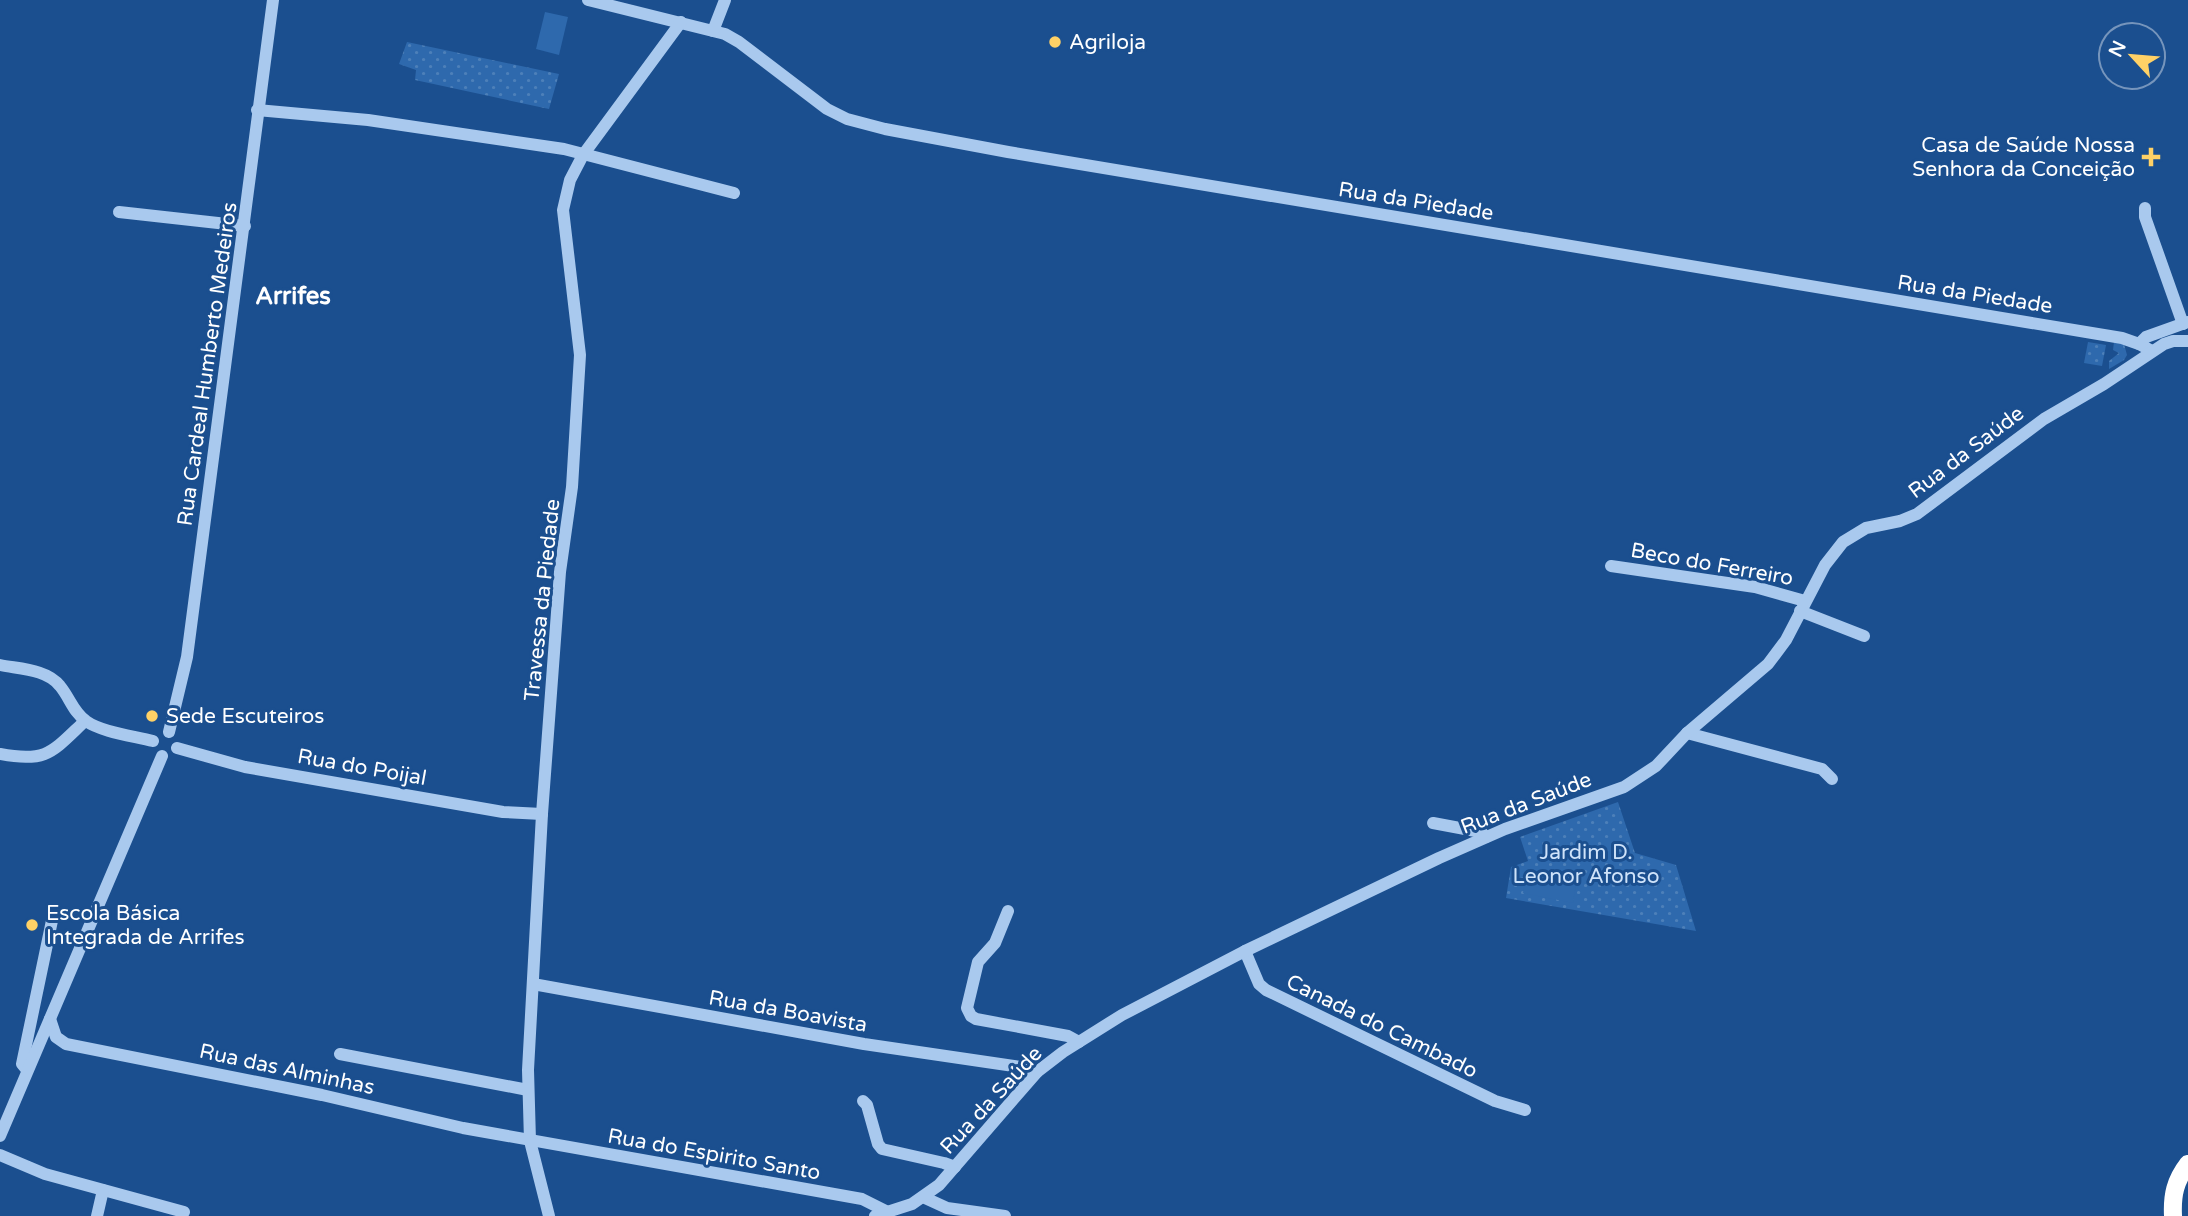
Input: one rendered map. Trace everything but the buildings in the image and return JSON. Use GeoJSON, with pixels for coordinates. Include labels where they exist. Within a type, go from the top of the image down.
{"type":"FeatureCollection","features":[{"type":"Feature","properties":{"kind":"highway"},"geometry":{"type":"LineString","coordinates":[[2174,1216],[2173,1193],[2179,1175],[2188,1164]]}},
{"type":"Feature","properties":{"kind":"highway"},"geometry":{"type":"LineString","coordinates":[[2183,1216],[2182,1206],[2188,1183]]}},
{"type":"Feature","properties":{"kind":"street","name":"Rua Cardeal Humberto Medeiros"},"geometry":{"type":"LineString","coordinates":[[169,732],[187,657],[273,0]]}},
{"type":"Feature","properties":{"kind":"street","name":"Rua da Piedade"},"geometry":{"type":"LineString","coordinates":[[588,0],[725,34],[827,109],[847,119],[885,129],[1007,152],[2122,338],[2152,351]]}},
{"type":"Feature","properties":{"kind":"street"},"geometry":{"type":"LineString","coordinates":[[713,31],[725,0]]}},
{"type":"Feature","properties":{"kind":"street","name":"Travessa da Piedade"},"geometry":{"type":"LineString","coordinates":[[549,1216],[530,1141],[528,1090],[542,814],[560,572],[572,487],[580,355],[563,210],[570,180],[583,155],[681,22]]}},
{"type":"Feature","properties":{"kind":"street"},"geometry":{"type":"LineString","coordinates":[[257,110],[411,126],[564,149],[734,193]]}},
{"type":"Feature","properties":{"kind":"street"},"geometry":{"type":"LineString","coordinates":[[2136,363],[2139,344],[2146,337],[2186,323],[2145,217],[2145,208]]}},
{"type":"Feature","properties":{"kind":"street"},"geometry":{"type":"LineString","coordinates":[[119,212],[245,226]]}},
{"type":"Feature","properties":{"kind":"street","name":"Rua da Saúde"},"geometry":{"type":"LineString","coordinates":[[875,1216],[923,1198],[939,1185],[1037,1072],[1122,1015],[1245,951],[1486,837],[1624,786],[1656,766],[1687,733],[1768,664],[1786,640],[1832,555],[1849,537],[1866,528],[1900,522],[1917,514],[2044,419],[2152,351],[2173,341],[2188,341]]}},
{"type":"Feature","properties":{"kind":"street","name":"Beco do Ferreiro"},"geometry":{"type":"LineString","coordinates":[[1611,566],[1755,587],[1803,606],[1864,636]]}},
{"type":"Feature","properties":{"kind":"street"},"geometry":{"type":"LineString","coordinates":[[0,665],[34,671],[55,681],[74,710],[85,721],[97,727],[153,741]]}},
{"type":"Feature","properties":{"kind":"street"},"geometry":{"type":"LineString","coordinates":[[0,754],[26,759],[47,754],[85,721]]}},
{"type":"Feature","properties":{"kind":"street"},"geometry":{"type":"LineString","coordinates":[[169,732],[176,738],[177,748],[172,754],[162,755],[155,750],[153,741],[159,733],[169,732]]}},
{"type":"Feature","properties":{"kind":"street"},"geometry":{"type":"LineString","coordinates":[[1687,733],[1822,769],[1832,779]]}},
{"type":"Feature","properties":{"kind":"street","name":"Rua do Poijal"},"geometry":{"type":"LineString","coordinates":[[177,748],[245,767],[503,813],[542,814]]}},
{"type":"Feature","properties":{"kind":"street"},"geometry":{"type":"LineString","coordinates":[[34,1042],[50,1019],[162,755]]}},
{"type":"Feature","properties":{"kind":"street"},"geometry":{"type":"LineString","coordinates":[[1433,823],[1481,832],[1486,837]]}},
{"type":"Feature","properties":{"kind":"street"},"geometry":{"type":"LineString","coordinates":[[1008,911],[995,943],[978,962],[968,1013],[976,1019],[1068,1036],[1079,1042]]}},
{"type":"Feature","properties":{"kind":"street"},"geometry":{"type":"LineString","coordinates":[[0,1136],[27,1070],[34,1042],[54,912]]}},
{"type":"Feature","properties":{"kind":"street","name":"Canada do Cambado"},"geometry":{"type":"LineString","coordinates":[[1245,951],[1259,984],[1270,993],[1495,1101],[1525,1110]]}},
{"type":"Feature","properties":{"kind":"street","name":"Rua da Boavista"},"geometry":{"type":"LineString","coordinates":[[533,984],[864,1044],[1027,1068],[1037,1072]]}},
{"type":"Feature","properties":{"kind":"street","name":"Rua das Alminhas"},"geometry":{"type":"LineString","coordinates":[[50,1019],[56,1037],[66,1044],[369,1105],[530,1141]]}},
{"type":"Feature","properties":{"kind":"street"},"geometry":{"type":"LineString","coordinates":[[340,1054],[528,1090]]}},
{"type":"Feature","properties":{"kind":"street"},"geometry":{"type":"LineString","coordinates":[[863,1101],[867,1105],[878,1144],[882,1149],[955,1167]]}},
{"type":"Feature","properties":{"kind":"street","name":"Rua do Espirito Santo"},"geometry":{"type":"LineString","coordinates":[[530,1141],[862,1199],[888,1212]]}},
{"type":"Feature","properties":{"kind":"street"},"geometry":{"type":"LineString","coordinates":[[0,1155],[45,1174],[184,1212]]}},
{"type":"Feature","properties":{"kind":"street"},"geometry":{"type":"LineString","coordinates":[[97,1216],[103,1189]]}},
{"type":"Feature","properties":{"kind":"street"},"geometry":{"type":"LineString","coordinates":[[923,1198],[947,1208],[1005,1216]]}},
{"type":"Feature","properties":{"kind":"green space"},"geometry":{"type":"Polygon","coordinates":[[[545,12],[568,17],[559,55],[536,49],[545,12]]]}},
{"type":"Feature","properties":{"kind":"green space"},"geometry":{"type":"Polygon","coordinates":[[[407,42],[559,74],[549,109],[415,80],[416,70],[399,64],[407,42]]]}},
{"type":"Feature","properties":{"kind":"green space"},"geometry":{"type":"Polygon","coordinates":[[[2088,342],[2106,345],[2102,366],[2084,363],[2088,342]]]}},
{"type":"Feature","properties":{"kind":"green space"},"geometry":{"type":"Polygon","coordinates":[[[2114,342],[2124,344],[2127,355],[2124,360],[2109,369],[2109,361],[2119,353],[2113,350],[2114,342]]]}},
{"type":"Feature","properties":{"kind":"green space","name":"Jardim D. Leonor Afonso"},"geometry":{"type":"Polygon","coordinates":[[[1618,802],[1635,853],[1676,865],[1696,931],[1506,898],[1511,867],[1528,861],[1520,837],[1618,802]]]}},
{"type":"Feature","properties":{"kind":"green space"},"geometry":{"type":"Polygon","coordinates":[[[1528,869],[1577,878],[1573,903],[1523,893],[1528,869]]]}},
{"type":"Feature","properties":{"kind":"place","name":"Agriloja"},"geometry":{"type":"Point","coordinates":[1055,42]}},
{"type":"Feature","properties":{"kind":"place","name":"Casa de Saúde Nossa Senhora da Conceição"},"geometry":{"type":"Point","coordinates":[2151,157]}},
{"type":"Feature","properties":{"kind":"place","name":"Sede Escuteiros"},"geometry":{"type":"Point","coordinates":[152,716]}},
{"type":"Feature","properties":{"kind":"place","name":"Escola Básica Integrada de Arrifes"},"geometry":{"type":"Point","coordinates":[32,925]}},
{"type":"Feature","properties":{"kind":"district","name":"Arrifes"},"geometry":{"type":"Point","coordinates":[293,296]}}]}
